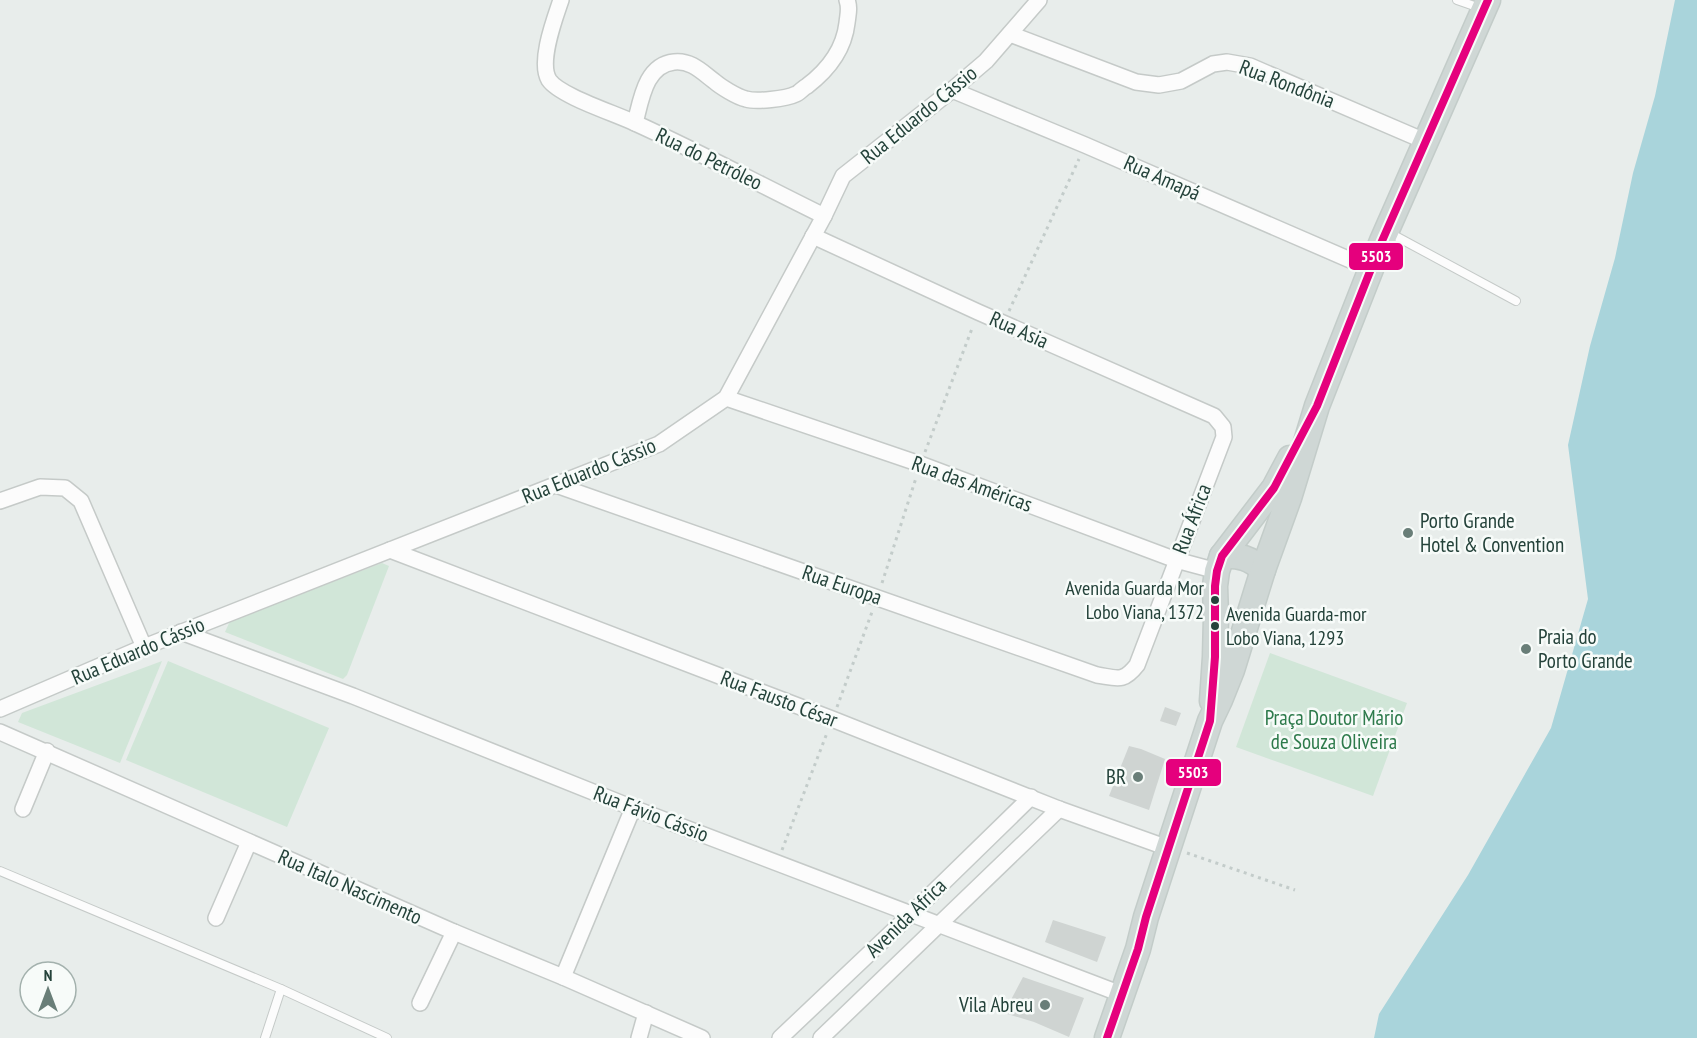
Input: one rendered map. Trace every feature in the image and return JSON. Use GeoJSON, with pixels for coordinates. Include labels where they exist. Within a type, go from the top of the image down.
{"type":"FeatureCollection","features":[{"type":"Feature","properties":{"kind":"main road"},"geometry":{"type":"LineString","coordinates":[[1107,1038],[1138,949],[1168,848],[1210,721],[1232,670],[1317,406],[1387,231],[1486,5]]}},
{"type":"Feature","properties":{"kind":"main road"},"geometry":{"type":"LineString","coordinates":[[1210,721],[1218,571],[1274,488],[1317,406]]}},
{"type":"Feature","properties":{"kind":"main road"},"geometry":{"type":"LineString","coordinates":[[1218,571],[1236,555],[1253,561],[1263,570]]}},
{"type":"Feature","properties":{"kind":"main road"},"geometry":{"type":"LineString","coordinates":[[1218,571],[1233,594],[1255,594]]}},
{"type":"Feature","properties":{"kind":"street","name":"Rua do Petróleo"},"geometry":{"type":"LineString","coordinates":[[561,0],[550,31],[545,62],[548,79],[561,92],[635,123],[824,216]]}},
{"type":"Feature","properties":{"kind":"street"},"geometry":{"type":"LineString","coordinates":[[635,123],[646,81],[660,68],[673,62],[686,63],[698,68],[716,83],[746,99],[764,101],[795,94],[816,79],[837,55],[846,34],[849,7],[847,0]]}},
{"type":"Feature","properties":{"kind":"street","name":"Rua Eduardo Cássio"},"geometry":{"type":"LineString","coordinates":[[0,709],[181,632],[660,444],[726,398],[824,216],[843,176],[986,61],[1039,0]]}},
{"type":"Feature","properties":{"kind":"street","name":"Rua Rondônia"},"geometry":{"type":"LineString","coordinates":[[1010,34],[1136,82],[1159,85],[1181,81],[1213,64],[1227,62],[1251,66],[1427,142]]}},
{"type":"Feature","properties":{"kind":"street","name":"Rua Amapá"},"geometry":{"type":"LineString","coordinates":[[952,90],[1086,145],[1371,269]]}},
{"type":"Feature","properties":{"kind":"street","name":"Rua Asia"},"geometry":{"type":"LineString","coordinates":[[813,236],[1214,416],[1223,427]]}},
{"type":"Feature","properties":{"kind":"street","name":"Rua das Américas"},"geometry":{"type":"LineString","coordinates":[[726,398],[920,464],[1176,560],[1218,571]]}},
{"type":"Feature","properties":{"kind":"street","name":"Rua África"},"geometry":{"type":"LineString","coordinates":[[1128,676],[1137,665],[1224,437],[1223,427]]}},
{"type":"Feature","properties":{"kind":"street","name":"Rua Europa"},"geometry":{"type":"LineString","coordinates":[[556,485],[1097,675],[1119,678],[1128,676]]}},
{"type":"Feature","properties":{"kind":"street"},"geometry":{"type":"LineString","coordinates":[[0,501],[40,487],[65,488],[81,501],[144,647]]}},
{"type":"Feature","properties":{"kind":"street","name":"Rua Fausto César"},"geometry":{"type":"LineString","coordinates":[[390,550],[1168,848]]}},
{"type":"Feature","properties":{"kind":"street","name":"Rua Fávio Cássio"},"geometry":{"type":"LineString","coordinates":[[181,632],[353,696],[633,808],[1121,994]]}},
{"type":"Feature","properties":{"kind":"street","name":"Rua Italo Nascimento"},"geometry":{"type":"LineString","coordinates":[[0,732],[454,932],[702,1038]]}},
{"type":"Feature","properties":{"kind":"street"},"geometry":{"type":"LineString","coordinates":[[23,809],[47,751]]}},
{"type":"Feature","properties":{"kind":"street","name":"Avenida Africa"},"geometry":{"type":"LineString","coordinates":[[780,1038],[1031,797]]}},
{"type":"Feature","properties":{"kind":"street"},"geometry":{"type":"LineString","coordinates":[[562,977],[633,808]]}},
{"type":"Feature","properties":{"kind":"street","name":"Avenida Africa"},"geometry":{"type":"LineString","coordinates":[[821,1038],[1059,808]]}},
{"type":"Feature","properties":{"kind":"street"},"geometry":{"type":"LineString","coordinates":[[216,918],[249,842]]}},
{"type":"Feature","properties":{"kind":"street"},"geometry":{"type":"LineString","coordinates":[[420,1003],[454,932]]}},
{"type":"Feature","properties":{"kind":"street"},"geometry":{"type":"LineString","coordinates":[[639,1038],[646,1013]]}},
{"type":"Feature","properties":{"kind":"lane"},"geometry":{"type":"LineString","coordinates":[[1457,0],[1486,5]]}},
{"type":"Feature","properties":{"kind":"lane"},"geometry":{"type":"LineString","coordinates":[[1387,231],[1516,301]]}},
{"type":"Feature","properties":{"kind":"lane"},"geometry":{"type":"LineString","coordinates":[[0,871],[281,989],[387,1038]]}},
{"type":"Feature","properties":{"kind":"lane"},"geometry":{"type":"LineString","coordinates":[[265,1038],[281,989]]}},
{"type":"Feature","properties":{"kind":"path"},"geometry":{"type":"LineString","coordinates":[[1003,323],[1086,145]]}},
{"type":"Feature","properties":{"kind":"path"},"geometry":{"type":"LineString","coordinates":[[1168,848],[1295,890]]}},
{"type":"Feature","properties":{"kind":"green space"},"geometry":{"type":"Polygon","coordinates":[[[382,563],[389,566],[347,675],[343,679],[225,632],[230,621],[382,563]]]}},
{"type":"Feature","properties":{"kind":"green space","name":"Praça Doutor Mário de Souza Oliveira"},"geometry":{"type":"Polygon","coordinates":[[[1270,653],[1407,703],[1373,796],[1236,747],[1270,653]]]}},
{"type":"Feature","properties":{"kind":"green space"},"geometry":{"type":"Polygon","coordinates":[[[162,661],[120,763],[18,722],[22,713],[162,661]]]}},
{"type":"Feature","properties":{"kind":"green space"},"geometry":{"type":"Polygon","coordinates":[[[168,661],[329,728],[287,827],[126,760],[168,661]]]}},
{"type":"Feature","properties":{"kind":"water"},"geometry":{"type":"Polygon","coordinates":[[[1675,0],[1697,0],[1697,1038],[1374,1038],[1379,1014],[1468,875],[1551,728],[1588,599],[1568,445],[1590,346],[1615,258],[1633,173],[1655,96],[1675,0]]]}},
{"type":"Feature","properties":{"kind":"building","name":"BR"},"geometry":{"type":"Polygon","coordinates":[[[1165,707],[1181,713],[1176,726],[1160,721],[1165,707]]]}},
{"type":"Feature","properties":{"kind":"building","name":"BR"},"geometry":{"type":"Polygon","coordinates":[[[1129,746],[1165,759],[1149,810],[1109,796],[1129,746]]]}},
{"type":"Feature","properties":{"kind":"building"},"geometry":{"type":"Polygon","coordinates":[[[1053,920],[1106,937],[1097,962],[1045,942],[1053,920]]]}},
{"type":"Feature","properties":{"kind":"building","name":"Vila Abreu"},"geometry":{"type":"Polygon","coordinates":[[[1023,977],[1084,998],[1069,1037],[1034,1022],[1004,1013],[1023,977]]]}},
{"type":"Feature","properties":{"kind":"transit line","name":"5503"},"geometry":{"type":"LineString","coordinates":[[1107,1038],[1138,949],[1146,917],[1210,721],[1215,657],[1215,586],[1222,556],[1274,488],[1317,406],[1382,241],[1488,0]]}},
{"type":"Feature","properties":{"kind":"place","name":"Porto Grande Hotel & Convention"},"geometry":{"type":"Point","coordinates":[1408,533]}},
{"type":"Feature","properties":{"kind":"place","name":"Avenida Guarda Mor Lobo Viana, 1372"},"geometry":{"type":"Point","coordinates":[1215,600]}},
{"type":"Feature","properties":{"kind":"place","name":"Avenida Guarda-mor Lobo Viana, 1293"},"geometry":{"type":"Point","coordinates":[1215,626]}},
{"type":"Feature","properties":{"kind":"place","name":"Praia do Porto Grande"},"geometry":{"type":"Point","coordinates":[1526,649]}},
{"type":"Feature","properties":{"kind":"place","name":"BR"},"geometry":{"type":"Point","coordinates":[1138,777]}},
{"type":"Feature","properties":{"kind":"place","name":"Vila Abreu"},"geometry":{"type":"Point","coordinates":[1045,1005]}}]}
